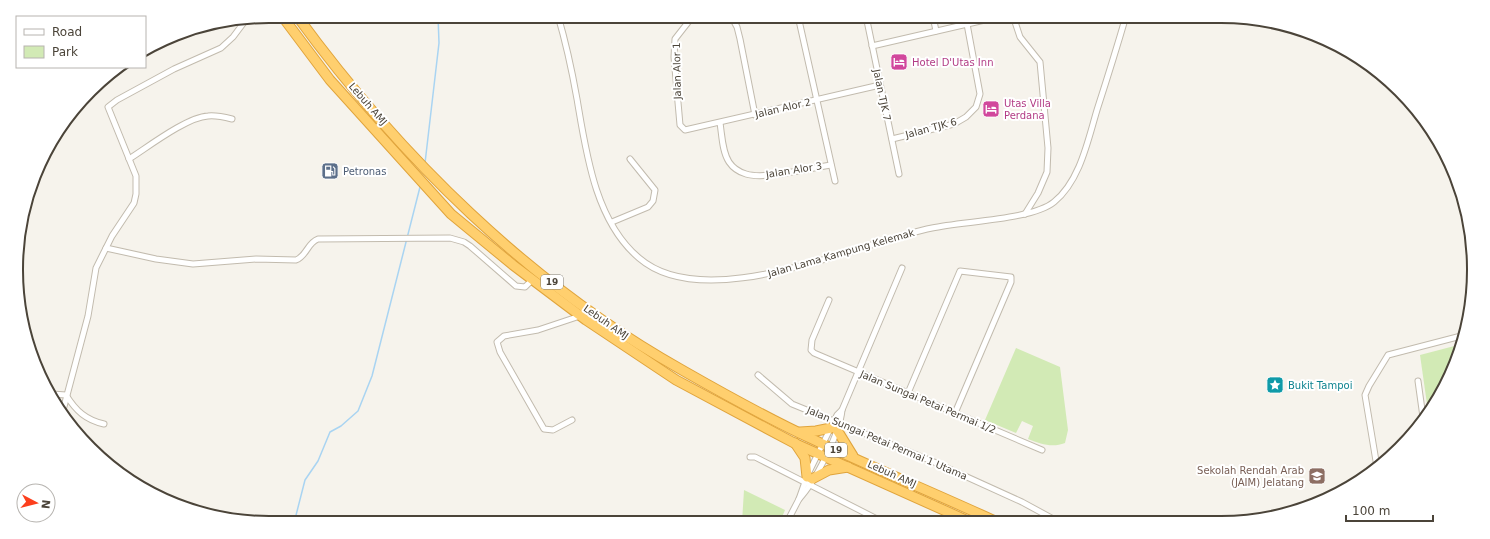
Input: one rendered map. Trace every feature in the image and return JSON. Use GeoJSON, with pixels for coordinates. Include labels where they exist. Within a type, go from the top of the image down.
{"type":"FeatureCollection","features":[{"type":"Feature","properties":{"kind":"highway","name":"Lebuh AMJ"},"geometry":{"type":"LineString","coordinates":[[287,23],[330,80],[451,214],[532,280],[580,316],[676,380],[794,443],[851,467],[957,516]]}},
{"type":"Feature","properties":{"kind":"highway","name":"Lebuh AMJ"},"geometry":{"type":"LineString","coordinates":[[302,23],[330,61],[435,180],[493,234],[592,313],[681,370],[797,432],[984,516]]}},
{"type":"Feature","properties":{"kind":"highway"},"geometry":{"type":"LineString","coordinates":[[797,432],[816,431],[836,426],[855,458]]}},
{"type":"Feature","properties":{"kind":"highway"},"geometry":{"type":"LineString","coordinates":[[794,443],[804,458],[808,481],[829,470],[851,467]]}},
{"type":"Feature","properties":{"kind":"street","name":"Jalan Lama Kampung Kelemak"},"geometry":{"type":"LineString","coordinates":[[560,23],[569,56],[588,160],[603,203],[612,222],[631,250],[650,266],[681,277],[719,279],[770,274],[930,228],[1025,214],[1046,207],[1055,202],[1063,194],[1074,176],[1090,133],[1124,23]]}},
{"type":"Feature","properties":{"kind":"street","name":"Jalan Alor 1"},"geometry":{"type":"LineString","coordinates":[[685,130],[680,125],[677,103],[675,39],[688,23]]}},
{"type":"Feature","properties":{"kind":"street"},"geometry":{"type":"LineString","coordinates":[[735,23],[740,39],[755,115]]}},
{"type":"Feature","properties":{"kind":"street"},"geometry":{"type":"LineString","coordinates":[[800,23],[835,181]]}},
{"type":"Feature","properties":{"kind":"street","name":"Jalan TJK 7"},"geometry":{"type":"LineString","coordinates":[[867,23],[899,174]]}},
{"type":"Feature","properties":{"kind":"street"},"geometry":{"type":"LineString","coordinates":[[934,23],[936,31]]}},
{"type":"Feature","properties":{"kind":"street"},"geometry":{"type":"LineString","coordinates":[[872,46],[971,23]]}},
{"type":"Feature","properties":{"kind":"street"},"geometry":{"type":"LineString","coordinates":[[1015,23],[1020,37],[1040,62],[1048,148],[1047,172],[1038,193],[1025,214]]}},
{"type":"Feature","properties":{"kind":"street","name":"Jalan TJK 6"},"geometry":{"type":"LineString","coordinates":[[892,139],[954,124],[966,117],[976,106],[980,94],[967,24]]}},
{"type":"Feature","properties":{"kind":"street"},"geometry":{"type":"LineString","coordinates":[[64,405],[85,326],[96,268],[106,248],[132,207],[136,194],[136,176],[108,107],[117,100],[174,69],[221,48],[228,43],[242,25]]}},
{"type":"Feature","properties":{"kind":"street","name":"Jalan Alor 2"},"geometry":{"type":"LineString","coordinates":[[685,130],[880,85]]}},
{"type":"Feature","properties":{"kind":"street"},"geometry":{"type":"LineString","coordinates":[[129,159],[178,128],[200,117],[215,116],[232,119]]}},
{"type":"Feature","properties":{"kind":"street","name":"Jalan Alor 3"},"geometry":{"type":"LineString","coordinates":[[720,123],[725,154],[728,161],[740,172],[763,176],[831,165]]}},
{"type":"Feature","properties":{"kind":"street"},"geometry":{"type":"LineString","coordinates":[[612,222],[648,207],[653,201],[655,190],[630,159]]}},
{"type":"Feature","properties":{"kind":"street"},"geometry":{"type":"LineString","coordinates":[[106,248],[179,263],[203,264],[256,259],[296,260],[301,258],[310,244],[318,239],[414,238],[457,240],[470,246],[516,286],[525,286],[532,280]]}},
{"type":"Feature","properties":{"kind":"street"},"geometry":{"type":"LineString","coordinates":[[790,516],[827,446],[902,268]]}},
{"type":"Feature","properties":{"kind":"street"},"geometry":{"type":"LineString","coordinates":[[908,393],[960,271],[1011,277],[1011,282],[955,413]]}},
{"type":"Feature","properties":{"kind":"street","name":"Jalan Sungai Petai Permai 1/2"},"geometry":{"type":"LineString","coordinates":[[829,300],[812,340],[811,350],[814,353],[1042,450]]}},
{"type":"Feature","properties":{"kind":"street"},"geometry":{"type":"LineString","coordinates":[[572,420],[553,430],[544,429],[500,352],[497,342],[504,336],[538,330],[580,316]]}},
{"type":"Feature","properties":{"kind":"street"},"geometry":{"type":"LineString","coordinates":[[1376,461],[1365,395],[1388,355],[1458,337]]}},
{"type":"Feature","properties":{"kind":"street","name":"Jalan Sungai Petai Permai 1 Utama"},"geometry":{"type":"LineString","coordinates":[[758,375],[792,404],[836,426],[934,462],[1022,502],[1048,516]]}},
{"type":"Feature","properties":{"kind":"street"},"geometry":{"type":"LineString","coordinates":[[1418,381],[1422,411]]}},
{"type":"Feature","properties":{"kind":"street"},"geometry":{"type":"LineString","coordinates":[[57,394],[66,395]]}},
{"type":"Feature","properties":{"kind":"street"},"geometry":{"type":"LineString","coordinates":[[66,395],[74,408],[83,416],[93,422],[104,424]]}},
{"type":"Feature","properties":{"kind":"street"},"geometry":{"type":"LineString","coordinates":[[750,458],[754,457],[808,481],[873,516]]}},
{"type":"Feature","properties":{"kind":"green space"},"geometry":{"type":"Polygon","coordinates":[[[1455,346],[1442,379],[1427,403],[1420,355],[1455,346]]]}},
{"type":"Feature","properties":{"kind":"green space"},"geometry":{"type":"Polygon","coordinates":[[[1016,348],[1060,367],[1068,430],[1065,443],[1051,445],[1042,444],[1028,439],[1033,426],[1022,421],[1016,433],[985,420],[1016,348]]]}},
{"type":"Feature","properties":{"kind":"green space"},"geometry":{"type":"Polygon","coordinates":[[[744,490],[785,510],[782,516],[742,516],[744,490]]]}},
{"type":"Feature","properties":{"kind":"waterway"},"geometry":{"type":"LineString","coordinates":[[425,163],[439,43],[438,23]]}},
{"type":"Feature","properties":{"kind":"waterway"},"geometry":{"type":"LineString","coordinates":[[296,516],[305,480],[318,461],[330,432],[341,426],[358,411],[372,376],[420,187]]}},
{"type":"Feature","properties":{"kind":"place","name":"Hotel D'Utas Inn"},"geometry":{"type":"Point","coordinates":[899,62]}},
{"type":"Feature","properties":{"kind":"place","name":"Utas Villa Perdana"},"geometry":{"type":"Point","coordinates":[991,109]}},
{"type":"Feature","properties":{"kind":"place","name":"Petronas"},"geometry":{"type":"Point","coordinates":[330,171]}},
{"type":"Feature","properties":{"kind":"place","name":"Bukit Tampoi"},"geometry":{"type":"Point","coordinates":[1275,385]}},
{"type":"Feature","properties":{"kind":"place","name":"Sekolah Rendah Arab (JAIM) Jelatang"},"geometry":{"type":"Point","coordinates":[1317,476]}}]}
